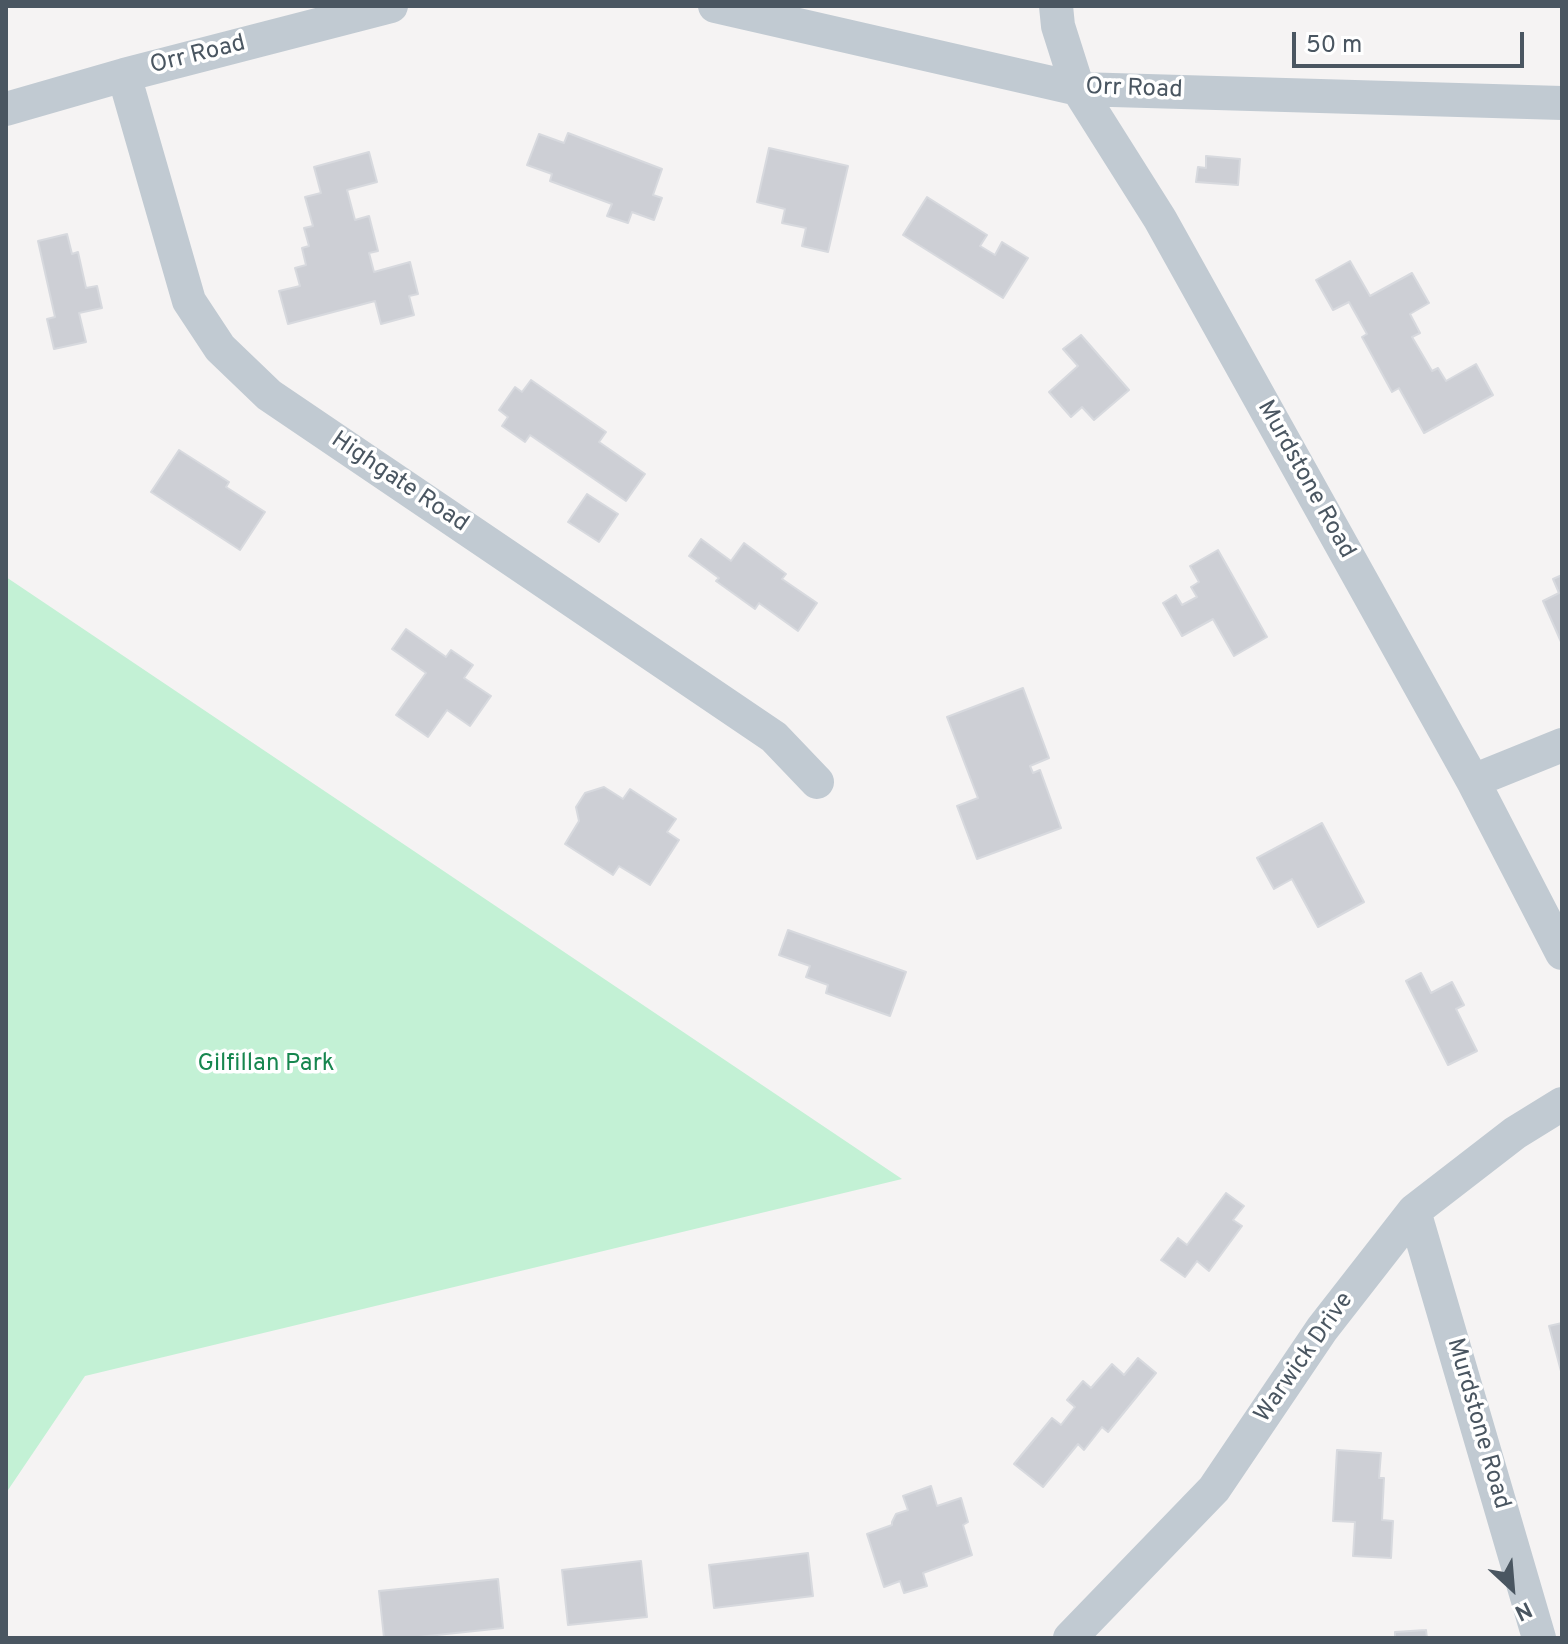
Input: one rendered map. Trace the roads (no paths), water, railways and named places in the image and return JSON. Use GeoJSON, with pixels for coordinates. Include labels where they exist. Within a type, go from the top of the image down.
{"type":"FeatureCollection","features":[{"type":"Feature","properties":{"kind":"street","name":"Orr Road"},"geometry":{"type":"LineString","coordinates":[[6,109],[391,6]]}},
{"type":"Feature","properties":{"kind":"street","name":"Orr Road"},"geometry":{"type":"LineString","coordinates":[[715,6],[1078,89],[1562,103]]}},
{"type":"Feature","properties":{"kind":"street","name":"Murdstone Road"},"geometry":{"type":"LineString","coordinates":[[1056,6],[1058,26],[1078,89],[1160,219],[1473,781],[1562,953]]}},
{"type":"Feature","properties":{"kind":"street","name":"Highgate Road"},"geometry":{"type":"LineString","coordinates":[[124,75],[189,301],[220,348],[269,395],[774,737],[817,782]]}},
{"type":"Feature","properties":{"kind":"street"},"geometry":{"type":"LineString","coordinates":[[1473,781],[1562,745]]}},
{"type":"Feature","properties":{"kind":"street","name":"Warwick Drive"},"geometry":{"type":"LineString","coordinates":[[1070,1638],[1214,1489],[1322,1329],[1414,1211],[1515,1133],[1562,1104]]}},
{"type":"Feature","properties":{"kind":"street","name":"Murdstone Road"},"geometry":{"type":"LineString","coordinates":[[1414,1211],[1539,1638]]}},
{"type":"Feature","properties":{"kind":"park label","name":"Gilfillan Park"},"geometry":{"type":"Point","coordinates":[266,1065]}}]}
